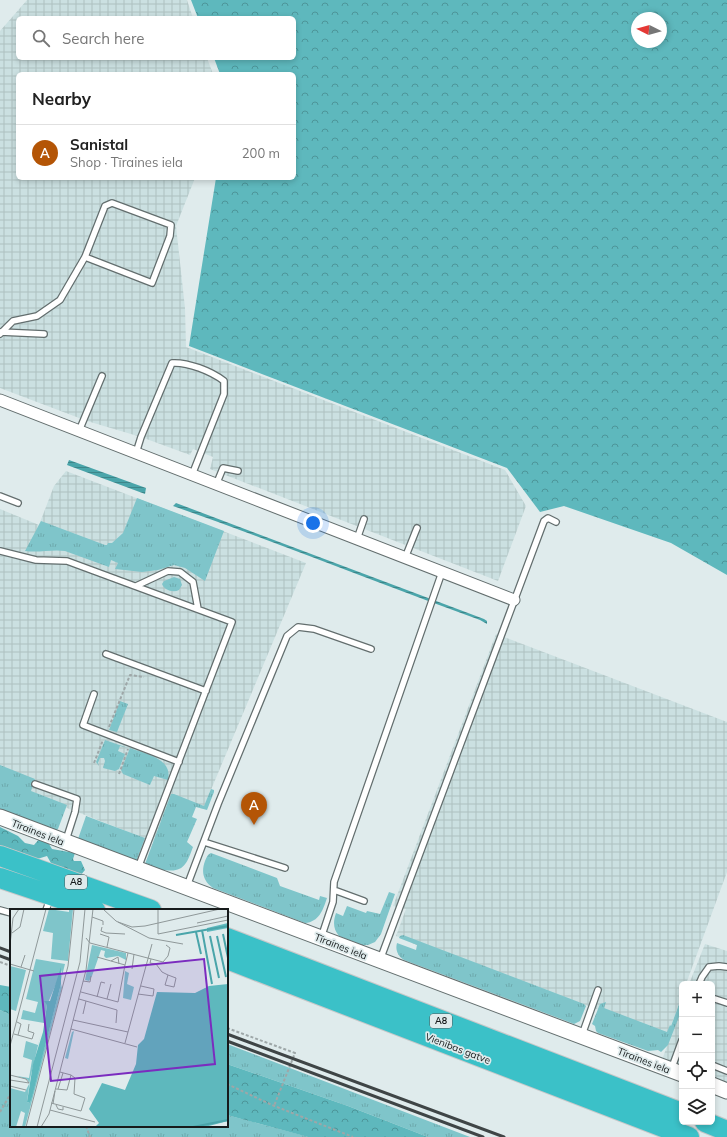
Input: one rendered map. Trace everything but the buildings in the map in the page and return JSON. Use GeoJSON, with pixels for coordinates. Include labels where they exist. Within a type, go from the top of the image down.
{"type":"FeatureCollection","features":[{"type":"Feature","properties":{"kind":"highway","name":"A8"},"geometry":{"type":"LineString","coordinates":[[0,856],[148,909]]}},
{"type":"Feature","properties":{"kind":"highway","name":"A8"},"geometry":{"type":"LineString","coordinates":[[0,878],[48,903],[88,909]]}},
{"type":"Feature","properties":{"kind":"highway","name":"Vienības gatve"},"geometry":{"type":"LineString","coordinates":[[228,938],[679,1112]]}},
{"type":"Feature","properties":{"kind":"highway","name":"Vienības gatve"},"geometry":{"type":"LineString","coordinates":[[228,959],[689,1137]]}},
{"type":"Feature","properties":{"kind":"highway"},"geometry":{"type":"LineString","coordinates":[[648,1121],[656,1103]]}},
{"type":"Feature","properties":{"kind":"highway"},"geometry":{"type":"LineString","coordinates":[[712,1125],[727,1131]]}},
{"type":"Feature","properties":{"kind":"street"},"geometry":{"type":"LineString","coordinates":[[0,400],[514,600]]}},
{"type":"Feature","properties":{"kind":"street","name":"Tīraines iela"},"geometry":{"type":"LineString","coordinates":[[0,817],[677,1072]]}},
{"type":"Feature","properties":{"kind":"street"},"geometry":{"type":"LineString","coordinates":[[715,1086],[727,1091]]}},
{"type":"Feature","properties":{"kind":"lane"},"geometry":{"type":"LineString","coordinates":[[0,333],[13,321],[37,316],[60,300],[85,257],[105,206],[112,203],[171,225],[170,236],[152,283],[85,257]]}},
{"type":"Feature","properties":{"kind":"lane"},"geometry":{"type":"LineString","coordinates":[[0,333],[44,334]]}},
{"type":"Feature","properties":{"kind":"lane"},"geometry":{"type":"LineString","coordinates":[[136,454],[172,363],[180,362],[215,374],[224,381],[224,394],[192,475]]}},
{"type":"Feature","properties":{"kind":"lane"},"geometry":{"type":"LineString","coordinates":[[78,431],[102,376]]}},
{"type":"Feature","properties":{"kind":"lane"},"geometry":{"type":"LineString","coordinates":[[216,485],[223,468],[238,471]]}},
{"type":"Feature","properties":{"kind":"lane"},"geometry":{"type":"LineString","coordinates":[[0,496],[18,503]]}},
{"type":"Feature","properties":{"kind":"lane"},"geometry":{"type":"LineString","coordinates":[[380,960],[544,521],[548,518],[556,522]]}},
{"type":"Feature","properties":{"kind":"lane"},"geometry":{"type":"LineString","coordinates":[[357,539],[364,519]]}},
{"type":"Feature","properties":{"kind":"lane"},"geometry":{"type":"LineString","coordinates":[[405,558],[417,528]]}},
{"type":"Feature","properties":{"kind":"lane"},"geometry":{"type":"LineString","coordinates":[[0,551],[36,560],[67,561],[232,622],[138,870]]}},
{"type":"Feature","properties":{"kind":"lane"},"geometry":{"type":"LineString","coordinates":[[136,586],[168,571],[180,572],[193,582],[198,609]]}},
{"type":"Feature","properties":{"kind":"lane"},"geometry":{"type":"LineString","coordinates":[[321,938],[333,902],[334,882],[442,572]]}},
{"type":"Feature","properties":{"kind":"lane"},"geometry":{"type":"LineString","coordinates":[[186,888],[218,804],[287,636],[298,627],[314,629],[371,649]]}},
{"type":"Feature","properties":{"kind":"lane"},"geometry":{"type":"LineString","coordinates":[[106,654],[206,691]]}},
{"type":"Feature","properties":{"kind":"lane"},"geometry":{"type":"LineString","coordinates":[[94,694],[83,725],[179,762]]}},
{"type":"Feature","properties":{"kind":"lane"},"geometry":{"type":"LineString","coordinates":[[35,784],[77,799],[75,812],[65,842]]}},
{"type":"Feature","properties":{"kind":"lane"},"geometry":{"type":"LineString","coordinates":[[204,842],[285,868]]}},
{"type":"Feature","properties":{"kind":"lane"},"geometry":{"type":"LineString","coordinates":[[334,890],[364,901]]}},
{"type":"Feature","properties":{"kind":"lane"},"geometry":{"type":"LineString","coordinates":[[0,910],[10,913]]}},
{"type":"Feature","properties":{"kind":"lane"},"geometry":{"type":"LineString","coordinates":[[700,981],[709,967],[727,967]]}},
{"type":"Feature","properties":{"kind":"lane"},"geometry":{"type":"LineString","coordinates":[[582,1036],[598,990]]}},
{"type":"Feature","properties":{"kind":"lane"},"geometry":{"type":"LineString","coordinates":[[715,999],[727,1003]]}},
{"type":"Feature","properties":{"kind":"lane"},"geometry":{"type":"LineString","coordinates":[[677,1072],[680,1053]]}},
{"type":"Feature","properties":{"kind":"lane"},"geometry":{"type":"LineString","coordinates":[[715,1066],[727,1071]]}},
{"type":"Feature","properties":{"kind":"path"},"geometry":{"type":"LineString","coordinates":[[94,763],[130,675],[145,677]]}},
{"type":"Feature","properties":{"kind":"path"},"geometry":{"type":"LineString","coordinates":[[118,774],[130,743]]}},
{"type":"Feature","properties":{"kind":"path"},"geometry":{"type":"LineString","coordinates":[[0,962],[10,966]]}},
{"type":"Feature","properties":{"kind":"path"},"geometry":{"type":"LineString","coordinates":[[228,1028],[294,1053],[274,1106]]}},
{"type":"Feature","properties":{"kind":"path"},"geometry":{"type":"LineString","coordinates":[[228,1084],[274,1106],[354,1137]]}},
{"type":"Feature","properties":{"kind":"path"},"geometry":{"type":"LineString","coordinates":[[0,1112],[10,1095]]}},
{"type":"Feature","properties":{"kind":"path"},"geometry":{"type":"LineString","coordinates":[[86,1127],[90,1137]]}},
{"type":"Feature","properties":{"kind":"shaded area"},"geometry":{"type":"Polygon","coordinates":[[[27,0],[187,0],[192,16],[16,16],[16,60],[208,60],[212,72],[16,72],[16,180],[194,180],[176,226],[185,308],[186,347],[505,470],[526,506],[498,581],[210,469],[213,457],[193,449],[190,455],[141,437],[87,421],[0,388],[0,31],[27,0]]]}},
{"type":"Feature","properties":{"kind":"shaded area"},"geometry":{"type":"Polygon","coordinates":[[[69,460],[146,488],[145,494],[67,465],[69,460]]]}},
{"type":"Feature","properties":{"kind":"shaded area"},"geometry":{"type":"Polygon","coordinates":[[[66,471],[306,563],[203,809],[194,806],[175,850],[0,782],[0,509],[39,525],[54,486],[66,471]]]}},
{"type":"Feature","properties":{"kind":"shaded area"},"geometry":{"type":"Polygon","coordinates":[[[176,503],[484,619],[487,621],[487,624],[480,620],[173,506],[176,503]]]}},
{"type":"Feature","properties":{"kind":"shaded area"},"geometry":{"type":"Polygon","coordinates":[[[496,634],[727,722],[727,872],[687,981],[679,981],[679,1004],[667,1036],[396,936],[406,909],[393,906],[496,634]]]}},
{"type":"Feature","properties":{"kind":"shaded area"},"geometry":{"type":"Polygon","coordinates":[[[705,944],[727,951],[727,1084],[715,1079],[715,981],[690,981],[705,944]]]}},
{"type":"Feature","properties":{"kind":"shaded area"},"geometry":{"type":"Polygon","coordinates":[[[679,1012],[679,1066],[662,1060],[679,1012]]]}},
{"type":"Feature","properties":{"kind":"green space"},"geometry":{"type":"Polygon","coordinates":[[[191,0],[727,0],[727,575],[671,543],[564,506],[540,512],[507,468],[189,346],[216,180],[296,180],[296,72],[219,72],[215,60],[296,60],[296,16],[197,16],[191,0]]]}},
{"type":"Feature","properties":{"kind":"green space"},"geometry":{"type":"Polygon","coordinates":[[[137,498],[224,531],[205,581],[185,568],[174,565],[158,570],[142,572],[115,569],[118,563],[111,560],[109,567],[65,551],[25,551],[41,521],[105,545],[112,543],[123,533],[137,498]]]}},
{"type":"Feature","properties":{"kind":"green space"},"geometry":{"type":"Polygon","coordinates":[[[174,577],[180,579],[182,585],[177,591],[167,589],[162,584],[164,581],[174,577]]]}},
{"type":"Feature","properties":{"kind":"green space"},"geometry":{"type":"Polygon","coordinates":[[[120,701],[128,704],[117,732],[109,730],[120,701]]]}},
{"type":"Feature","properties":{"kind":"green space"},"geometry":{"type":"Polygon","coordinates":[[[105,740],[128,748],[120,746],[118,751],[125,754],[119,769],[115,771],[103,768],[105,761],[104,758],[100,758],[98,763],[99,766],[96,762],[105,740]]]}},
{"type":"Feature","properties":{"kind":"green space"},"geometry":{"type":"Polygon","coordinates":[[[130,748],[150,755],[162,762],[168,773],[168,780],[154,776],[150,785],[123,774],[121,770],[130,748]]]}},
{"type":"Feature","properties":{"kind":"green space"},"geometry":{"type":"Polygon","coordinates":[[[0,765],[35,779],[31,791],[67,805],[58,829],[54,832],[0,809],[0,765]]]}},
{"type":"Feature","properties":{"kind":"green space"},"geometry":{"type":"Polygon","coordinates":[[[211,789],[214,790],[214,792],[207,810],[196,807],[192,817],[197,819],[187,842],[193,847],[184,866],[177,870],[165,870],[164,873],[145,864],[171,794],[204,806],[211,789]]]}},
{"type":"Feature","properties":{"kind":"green space"},"geometry":{"type":"Polygon","coordinates":[[[86,816],[145,838],[136,862],[78,839],[86,816]]]}},
{"type":"Feature","properties":{"kind":"green space"},"geometry":{"type":"Polygon","coordinates":[[[0,827],[18,836],[25,843],[34,845],[40,838],[49,844],[52,849],[75,853],[73,859],[74,861],[81,861],[85,870],[80,876],[62,867],[52,865],[47,856],[34,860],[25,854],[3,846],[0,847],[0,827]]]}},
{"type":"Feature","properties":{"kind":"green space"},"geometry":{"type":"Polygon","coordinates":[[[211,853],[277,878],[280,886],[319,900],[320,896],[327,898],[320,915],[314,920],[305,923],[213,888],[205,879],[203,873],[205,861],[211,853]]]}},
{"type":"Feature","properties":{"kind":"green space"},"geometry":{"type":"Polygon","coordinates":[[[389,892],[395,894],[381,934],[375,942],[368,945],[362,945],[339,936],[334,925],[336,913],[343,916],[347,906],[366,913],[367,911],[380,914],[389,892]]]}},
{"type":"Feature","properties":{"kind":"green space"},"geometry":{"type":"Polygon","coordinates":[[[403,935],[584,1004],[586,1006],[580,1021],[574,1024],[404,960],[398,953],[396,948],[397,943],[416,950],[417,945],[399,938],[403,935]]]}},
{"type":"Feature","properties":{"kind":"green space"},"geometry":{"type":"Polygon","coordinates":[[[0,985],[10,987],[10,1015],[0,1010],[0,985]]]}},
{"type":"Feature","properties":{"kind":"green space"},"geometry":{"type":"Polygon","coordinates":[[[606,1002],[604,1008],[667,1032],[670,1025],[671,1026],[679,1004],[679,1017],[668,1045],[661,1052],[658,1050],[648,1051],[598,1033],[595,1026],[592,1024],[600,1004],[606,1002]]]}},
{"type":"Feature","properties":{"kind":"green space"},"geometry":{"type":"Polygon","coordinates":[[[0,1010],[10,1015],[10,1127],[228,1127],[228,1115],[309,1137],[0,1137],[0,1010]]]}},
{"type":"Feature","properties":{"kind":"green space"},"geometry":{"type":"Polygon","coordinates":[[[228,1044],[470,1137],[428,1137],[348,1106],[228,1064],[228,1044]]]}},
{"type":"Feature","properties":{"kind":"green space"},"geometry":{"type":"Polygon","coordinates":[[[228,1064],[348,1106],[428,1137],[308,1137],[228,1115],[228,1064]]]}},
{"type":"Feature","properties":{"kind":"railway"},"geometry":{"type":"LineString","coordinates":[[0,948],[10,952]]}},
{"type":"Feature","properties":{"kind":"railway"},"geometry":{"type":"LineString","coordinates":[[0,956],[10,960]]}},
{"type":"Feature","properties":{"kind":"railway"},"geometry":{"type":"LineString","coordinates":[[228,1034],[504,1137]]}},
{"type":"Feature","properties":{"kind":"railway"},"geometry":{"type":"LineString","coordinates":[[228,1041],[483,1137]]}},
{"type":"Feature","properties":{"kind":"place","name":"Sanistal"},"geometry":{"type":"Point","coordinates":[254,825]}}]}
